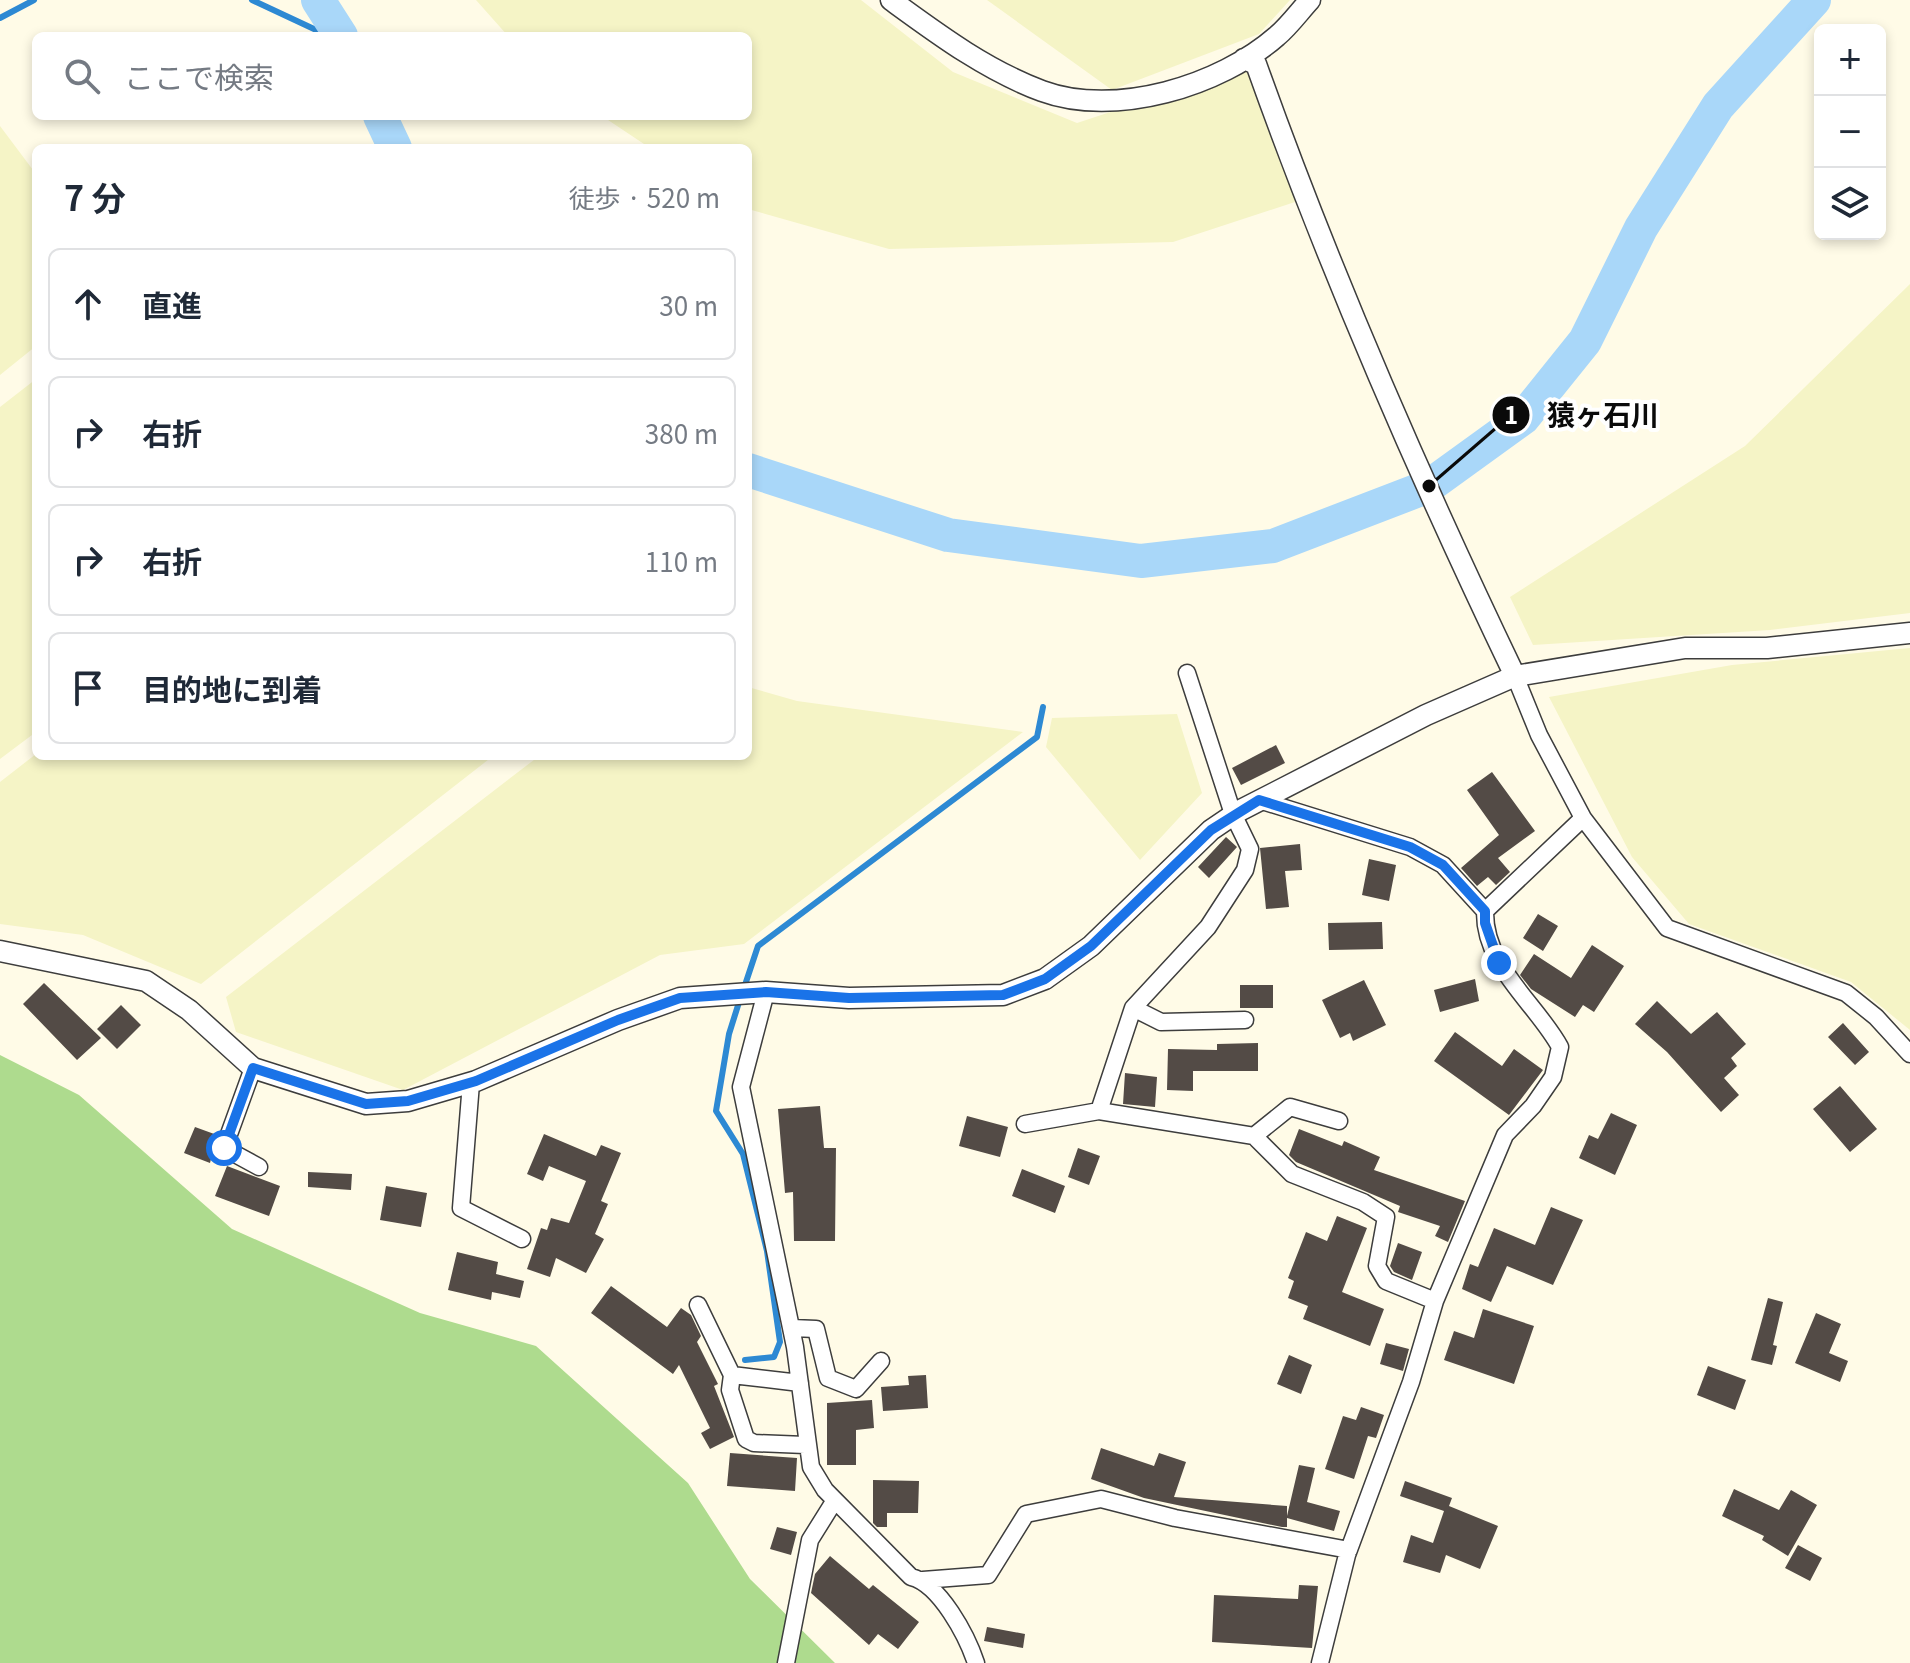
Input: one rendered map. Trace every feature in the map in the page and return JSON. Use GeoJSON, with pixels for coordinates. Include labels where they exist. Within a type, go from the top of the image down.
{"type":"FeatureCollection","features":[{"type":"Feature","properties":{"kind":"street"},"geometry":{"type":"LineString","coordinates":[[891,0],[1000,73],[1046,92],[1115,102],[1184,88],[1244,59],[1277,37],[1310,0]]}},
{"type":"Feature","properties":{"kind":"street"},"geometry":{"type":"LineString","coordinates":[[1244,59],[1256,64],[1305,200],[1477,597],[1539,735],[1583,818],[1667,928],[1846,993],[1876,1017],[1910,1054]]}},
{"type":"Feature","properties":{"kind":"street"},"geometry":{"type":"LineString","coordinates":[[0,951],[146,981],[189,1010],[253,1068],[366,1104],[408,1101],[471,1083],[618,1020],[680,998],[766,992],[849,998],[1003,995],[1045,979],[1091,946],[1211,830],[1233,814],[1426,715],[1515,676],[1685,648],[1767,648],[1910,633]]}},
{"type":"Feature","properties":{"kind":"street"},"geometry":{"type":"LineString","coordinates":[[1099,1111],[1133,1008],[1208,927],[1245,870],[1250,849],[1233,814],[1187,673]]}},
{"type":"Feature","properties":{"kind":"street"},"geometry":{"type":"LineString","coordinates":[[1259,800],[1410,847],[1443,865],[1485,911],[1485,923],[1499,963],[1545,1019],[1560,1047],[1553,1077],[1505,1135],[1435,1301],[1411,1382],[1349,1550],[1320,1663]]}},
{"type":"Feature","properties":{"kind":"street"},"geometry":{"type":"LineString","coordinates":[[1485,911],[1583,818]]}},
{"type":"Feature","properties":{"kind":"street"},"geometry":{"type":"LineString","coordinates":[[766,992],[741,1087],[792,1328],[805,1445],[811,1467],[835,1500],[911,1577],[923,1580],[988,1575],[1026,1514],[1101,1499],[1175,1518],[1349,1550]]}},
{"type":"Feature","properties":{"kind":"street"},"geometry":{"type":"LineString","coordinates":[[1133,1008],[1161,1022],[1245,1020]]}},
{"type":"Feature","properties":{"kind":"street"},"geometry":{"type":"LineString","coordinates":[[253,1068],[224,1148],[259,1167]]}},
{"type":"Feature","properties":{"kind":"street"},"geometry":{"type":"LineString","coordinates":[[471,1083],[461,1208],[522,1239]]}},
{"type":"Feature","properties":{"kind":"street"},"geometry":{"type":"LineString","coordinates":[[1254,1136],[1290,1107],[1339,1121]]}},
{"type":"Feature","properties":{"kind":"street"},"geometry":{"type":"LineString","coordinates":[[1025,1124],[1099,1111],[1254,1136],[1292,1174],[1363,1202],[1386,1217],[1377,1266],[1386,1281],[1435,1301]]}},
{"type":"Feature","properties":{"kind":"street"},"geometry":{"type":"LineString","coordinates":[[698,1305],[732,1375],[730,1390],[746,1439],[754,1443],[805,1445]]}},
{"type":"Feature","properties":{"kind":"street"},"geometry":{"type":"LineString","coordinates":[[792,1328],[816,1329],[828,1378],[856,1389],[881,1361]]}},
{"type":"Feature","properties":{"kind":"street"},"geometry":{"type":"LineString","coordinates":[[732,1375],[800,1383]]}},
{"type":"Feature","properties":{"kind":"street"},"geometry":{"type":"LineString","coordinates":[[786,1663],[810,1540],[835,1500]]}},
{"type":"Feature","properties":{"kind":"street"},"geometry":{"type":"LineString","coordinates":[[923,1580],[966,1633],[976,1663]]}},
{"type":"Feature","properties":{"kind":"green space"},"geometry":{"type":"Polygon","coordinates":[[[476,0],[861,0],[953,72],[1077,123],[1256,64],[1301,200],[1173,242],[889,249],[752,210],[752,144],[644,144],[608,120],[752,120],[752,32],[504,32],[476,0]]]}},
{"type":"Feature","properties":{"kind":"green space"},"geometry":{"type":"Polygon","coordinates":[[[987,0],[1290,0],[1259,34],[1112,90],[987,0]]]}},
{"type":"Feature","properties":{"kind":"green space"},"geometry":{"type":"Polygon","coordinates":[[[0,126],[32,169],[32,349],[0,375],[0,126]]]}},
{"type":"Feature","properties":{"kind":"green space"},"geometry":{"type":"Polygon","coordinates":[[[1910,284],[1910,613],[1770,630],[1533,645],[1510,597],[1745,446],[1910,284]]]}},
{"type":"Feature","properties":{"kind":"green space"},"geometry":{"type":"Polygon","coordinates":[[[32,382],[32,735],[0,759],[0,407],[32,382]]]}},
{"type":"Feature","properties":{"kind":"green space"},"geometry":{"type":"Polygon","coordinates":[[[1910,648],[1910,1030],[1851,982],[1689,924],[1632,857],[1549,697],[1732,665],[1910,648]]]}},
{"type":"Feature","properties":{"kind":"green space"},"geometry":{"type":"Polygon","coordinates":[[[752,688],[797,701],[1023,732],[744,944],[660,955],[403,1090],[236,1032],[226,997],[534,760],[752,760],[752,688]]]}},
{"type":"Feature","properties":{"kind":"green space"},"geometry":{"type":"Polygon","coordinates":[[[1177,714],[1202,793],[1140,860],[1046,747],[1052,718],[1177,714]]]}},
{"type":"Feature","properties":{"kind":"green space"},"geometry":{"type":"Polygon","coordinates":[[[32,757],[32,760],[488,760],[201,984],[83,935],[0,924],[0,782],[32,757]]]}},
{"type":"Feature","properties":{"kind":"green space"},"geometry":{"type":"Polygon","coordinates":[[[0,1055],[79,1095],[232,1229],[420,1313],[536,1346],[688,1483],[750,1579],[835,1663],[0,1663],[0,1055]]]}},
{"type":"Feature","properties":{"kind":"building"},"geometry":{"type":"Polygon","coordinates":[[[1276,745],[1285,763],[1241,785],[1232,768],[1276,745]]]}},
{"type":"Feature","properties":{"kind":"building"},"geometry":{"type":"Polygon","coordinates":[[[1492,772],[1535,831],[1498,858],[1510,872],[1496,885],[1488,877],[1477,886],[1461,868],[1499,835],[1467,790],[1492,772]]]}},
{"type":"Feature","properties":{"kind":"building"},"geometry":{"type":"Polygon","coordinates":[[[1226,837],[1237,847],[1209,878],[1198,867],[1226,837]]]}},
{"type":"Feature","properties":{"kind":"building"},"geometry":{"type":"Polygon","coordinates":[[[1300,844],[1302,870],[1285,871],[1289,907],[1266,909],[1260,848],[1300,844]]]}},
{"type":"Feature","properties":{"kind":"building"},"geometry":{"type":"Polygon","coordinates":[[[1369,859],[1396,865],[1389,901],[1362,895],[1369,859]]]}},
{"type":"Feature","properties":{"kind":"building"},"geometry":{"type":"Polygon","coordinates":[[[1538,914],[1558,926],[1543,951],[1523,938],[1538,914]]]}},
{"type":"Feature","properties":{"kind":"building"},"geometry":{"type":"Polygon","coordinates":[[[1382,922],[1383,949],[1329,950],[1328,923],[1382,922]]]}},
{"type":"Feature","properties":{"kind":"building"},"geometry":{"type":"Polygon","coordinates":[[[1592,945],[1624,966],[1594,1012],[1583,1005],[1575,1017],[1531,989],[1520,975],[1534,954],[1571,978],[1592,945]]]}},
{"type":"Feature","properties":{"kind":"building"},"geometry":{"type":"Polygon","coordinates":[[[1475,979],[1479,1001],[1440,1012],[1434,990],[1475,979]]]}},
{"type":"Feature","properties":{"kind":"building"},"geometry":{"type":"Polygon","coordinates":[[[1364,980],[1386,1025],[1353,1041],[1350,1033],[1340,1038],[1322,1000],[1364,980]]]}},
{"type":"Feature","properties":{"kind":"building"},"geometry":{"type":"Polygon","coordinates":[[[44,983],[101,1038],[77,1060],[23,1004],[44,983]]]}},
{"type":"Feature","properties":{"kind":"building"},"geometry":{"type":"Polygon","coordinates":[[[1240,985],[1273,985],[1273,1008],[1240,1008],[1240,985]]]}},
{"type":"Feature","properties":{"kind":"building"},"geometry":{"type":"Polygon","coordinates":[[[1657,1001],[1691,1034],[1717,1012],[1746,1044],[1731,1058],[1737,1066],[1724,1078],[1739,1095],[1721,1112],[1667,1052],[1635,1024],[1657,1001]]]}},
{"type":"Feature","properties":{"kind":"building"},"geometry":{"type":"Polygon","coordinates":[[[121,1005],[141,1025],[117,1049],[97,1029],[121,1005]]]}},
{"type":"Feature","properties":{"kind":"building"},"geometry":{"type":"Polygon","coordinates":[[[1843,1023],[1869,1052],[1855,1065],[1828,1037],[1843,1023]]]}},
{"type":"Feature","properties":{"kind":"building"},"geometry":{"type":"Polygon","coordinates":[[[1455,1032],[1502,1066],[1514,1049],[1543,1070],[1509,1115],[1434,1061],[1455,1032]]]}},
{"type":"Feature","properties":{"kind":"building"},"geometry":{"type":"Polygon","coordinates":[[[1258,1043],[1258,1071],[1193,1071],[1193,1091],[1167,1090],[1168,1049],[1217,1050],[1217,1044],[1258,1043]]]}},
{"type":"Feature","properties":{"kind":"building"},"geometry":{"type":"Polygon","coordinates":[[[1125,1073],[1157,1077],[1155,1107],[1123,1104],[1125,1073]]]}},
{"type":"Feature","properties":{"kind":"building"},"geometry":{"type":"Polygon","coordinates":[[[1840,1086],[1877,1129],[1850,1152],[1813,1109],[1840,1086]]]}},
{"type":"Feature","properties":{"kind":"building"},"geometry":{"type":"Polygon","coordinates":[[[820,1106],[824,1148],[836,1148],[835,1241],[794,1241],[793,1192],[785,1193],[778,1109],[820,1106]]]}},
{"type":"Feature","properties":{"kind":"building"},"geometry":{"type":"Polygon","coordinates":[[[1611,1113],[1637,1125],[1615,1175],[1579,1158],[1589,1135],[1598,1139],[1611,1113]]]}},
{"type":"Feature","properties":{"kind":"building"},"geometry":{"type":"Polygon","coordinates":[[[967,1116],[1008,1127],[1000,1157],[959,1146],[967,1116]]]}},
{"type":"Feature","properties":{"kind":"building"},"geometry":{"type":"Polygon","coordinates":[[[195,1127],[217,1135],[210,1163],[184,1153],[195,1127]]]}},
{"type":"Feature","properties":{"kind":"building"},"geometry":{"type":"Polygon","coordinates":[[[1299,1129],[1342,1146],[1344,1141],[1380,1157],[1374,1170],[1465,1201],[1448,1242],[1435,1236],[1440,1226],[1398,1212],[1400,1206],[1296,1162],[1289,1155],[1299,1129]]]}},
{"type":"Feature","properties":{"kind":"building"},"geometry":{"type":"Polygon","coordinates":[[[544,1134],[596,1156],[601,1145],[621,1153],[601,1201],[608,1204],[595,1234],[604,1239],[586,1273],[556,1258],[550,1277],[527,1269],[541,1228],[547,1230],[551,1218],[569,1223],[586,1181],[549,1166],[543,1181],[527,1174],[544,1134]]]}},
{"type":"Feature","properties":{"kind":"building"},"geometry":{"type":"Polygon","coordinates":[[[1078,1148],[1100,1156],[1089,1185],[1068,1177],[1078,1148]]]}},
{"type":"Feature","properties":{"kind":"building"},"geometry":{"type":"Polygon","coordinates":[[[227,1166],[280,1186],[269,1216],[215,1196],[227,1166]]]}},
{"type":"Feature","properties":{"kind":"building"},"geometry":{"type":"Polygon","coordinates":[[[1022,1169],[1065,1186],[1055,1213],[1012,1196],[1022,1169]]]}},
{"type":"Feature","properties":{"kind":"building"},"geometry":{"type":"Polygon","coordinates":[[[308,1172],[352,1174],[351,1190],[308,1187],[308,1172]]]}},
{"type":"Feature","properties":{"kind":"building"},"geometry":{"type":"Polygon","coordinates":[[[386,1186],[427,1193],[421,1227],[380,1220],[386,1186]]]}},
{"type":"Feature","properties":{"kind":"building"},"geometry":{"type":"Polygon","coordinates":[[[1551,1207],[1583,1220],[1553,1285],[1507,1266],[1491,1302],[1462,1289],[1470,1264],[1478,1267],[1494,1228],[1535,1245],[1551,1207]]]}},
{"type":"Feature","properties":{"kind":"building"},"geometry":{"type":"Polygon","coordinates":[[[1337,1216],[1367,1228],[1342,1292],[1384,1309],[1370,1346],[1303,1319],[1308,1306],[1288,1298],[1294,1281],[1288,1278],[1306,1232],[1327,1241],[1337,1216]]]}},
{"type":"Feature","properties":{"kind":"building"},"geometry":{"type":"Polygon","coordinates":[[[1398,1243],[1422,1252],[1412,1280],[1394,1272],[1390,1266],[1398,1243]]]}},
{"type":"Feature","properties":{"kind":"building"},"geometry":{"type":"Polygon","coordinates":[[[457,1252],[498,1262],[496,1274],[524,1281],[520,1298],[492,1292],[491,1300],[448,1290],[457,1252]]]}},
{"type":"Feature","properties":{"kind":"building"},"geometry":{"type":"Polygon","coordinates":[[[611,1286],[667,1327],[681,1308],[691,1315],[701,1336],[697,1342],[718,1384],[714,1386],[734,1437],[710,1449],[701,1433],[710,1428],[679,1365],[673,1374],[591,1313],[611,1286]]]}},
{"type":"Feature","properties":{"kind":"building"},"geometry":{"type":"Polygon","coordinates":[[[1768,1298],[1783,1302],[1773,1345],[1777,1346],[1772,1365],[1751,1360],[1768,1298]]]}},
{"type":"Feature","properties":{"kind":"building"},"geometry":{"type":"Polygon","coordinates":[[[1483,1309],[1534,1326],[1514,1384],[1444,1360],[1454,1331],[1474,1338],[1483,1309]]]}},
{"type":"Feature","properties":{"kind":"building"},"geometry":{"type":"Polygon","coordinates":[[[1816,1313],[1841,1324],[1829,1353],[1848,1361],[1840,1382],[1795,1363],[1816,1313]]]}},
{"type":"Feature","properties":{"kind":"building"},"geometry":{"type":"Polygon","coordinates":[[[1386,1343],[1409,1349],[1403,1371],[1380,1364],[1386,1343]]]}},
{"type":"Feature","properties":{"kind":"building"},"geometry":{"type":"Polygon","coordinates":[[[1289,1355],[1312,1365],[1301,1394],[1277,1384],[1289,1355]]]}},
{"type":"Feature","properties":{"kind":"building"},"geometry":{"type":"Polygon","coordinates":[[[1708,1366],[1746,1380],[1735,1410],[1697,1395],[1708,1366]]]}},
{"type":"Feature","properties":{"kind":"building"},"geometry":{"type":"Polygon","coordinates":[[[926,1375],[928,1408],[883,1411],[881,1387],[909,1385],[908,1376],[926,1375]]]}},
{"type":"Feature","properties":{"kind":"building"},"geometry":{"type":"Polygon","coordinates":[[[872,1400],[874,1428],[856,1430],[856,1465],[827,1465],[827,1403],[872,1400]]]}},
{"type":"Feature","properties":{"kind":"building"},"geometry":{"type":"Polygon","coordinates":[[[1361,1407],[1384,1415],[1376,1438],[1368,1436],[1354,1479],[1325,1469],[1343,1416],[1356,1420],[1361,1407]]]}},
{"type":"Feature","properties":{"kind":"building"},"geometry":{"type":"Polygon","coordinates":[[[1101,1448],[1154,1466],[1159,1453],[1186,1462],[1174,1497],[1287,1506],[1287,1516],[1299,1465],[1315,1468],[1307,1502],[1340,1511],[1334,1531],[1287,1518],[1287,1527],[1282,1527],[1144,1498],[1091,1479],[1101,1448]]]}},
{"type":"Feature","properties":{"kind":"building"},"geometry":{"type":"Polygon","coordinates":[[[730,1453],[797,1458],[795,1491],[727,1486],[730,1453]]]}},
{"type":"Feature","properties":{"kind":"building"},"geometry":{"type":"Polygon","coordinates":[[[873,1480],[919,1481],[918,1513],[887,1513],[887,1527],[877,1527],[873,1523],[873,1480]]]}},
{"type":"Feature","properties":{"kind":"building"},"geometry":{"type":"Polygon","coordinates":[[[1405,1481],[1452,1498],[1449,1506],[1498,1526],[1480,1569],[1446,1555],[1440,1573],[1403,1562],[1411,1535],[1433,1543],[1444,1511],[1400,1496],[1405,1481]]]}},
{"type":"Feature","properties":{"kind":"building"},"geometry":{"type":"Polygon","coordinates":[[[1734,1489],[1779,1510],[1791,1490],[1817,1505],[1788,1556],[1762,1540],[1764,1536],[1722,1516],[1734,1489]]]}},
{"type":"Feature","properties":{"kind":"building"},"geometry":{"type":"Polygon","coordinates":[[[777,1527],[797,1532],[791,1555],[770,1549],[777,1527]]]}},
{"type":"Feature","properties":{"kind":"building"},"geometry":{"type":"Polygon","coordinates":[[[1798,1545],[1822,1558],[1810,1581],[1785,1568],[1798,1545]]]}},
{"type":"Feature","properties":{"kind":"building"},"geometry":{"type":"Polygon","coordinates":[[[830,1556],[869,1589],[873,1585],[919,1622],[898,1649],[878,1634],[869,1645],[811,1593],[815,1574],[830,1556]]]}},
{"type":"Feature","properties":{"kind":"building"},"geometry":{"type":"Polygon","coordinates":[[[1299,1585],[1318,1586],[1312,1648],[1212,1642],[1214,1595],[1298,1599],[1299,1585]]]}},
{"type":"Feature","properties":{"kind":"building"},"geometry":{"type":"Polygon","coordinates":[[[987,1627],[1025,1634],[1023,1648],[984,1641],[987,1627]]]}},
{"type":"Feature","properties":{"kind":"waterway"},"geometry":{"type":"LineString","coordinates":[[0,18],[34,0]]}},
{"type":"Feature","properties":{"kind":"waterway"},"geometry":{"type":"LineString","coordinates":[[252,0],[320,32]]}},
{"type":"Feature","properties":{"kind":"waterway"},"geometry":{"type":"LineString","coordinates":[[318,0],[338,32]]}},
{"type":"Feature","properties":{"kind":"waterway"},"geometry":{"type":"LineString","coordinates":[[752,471],[948,535],[1141,561],[1273,546],[1429,486],[1523,418],[1585,341],[1641,228],[1718,106],[1814,0]]}},
{"type":"Feature","properties":{"kind":"waterway"},"geometry":{"type":"LineString","coordinates":[[382,120],[393,144]]}},
{"type":"Feature","properties":{"kind":"waterway"},"geometry":{"type":"LineString","coordinates":[[744,988],[758,946],[1037,737],[1043,707]]}},
{"type":"Feature","properties":{"kind":"waterway"},"geometry":{"type":"LineString","coordinates":[[740,999],[729,1034],[716,1111],[743,1154],[767,1251],[780,1342],[774,1357],[745,1360]]}},
{"type":"Feature","properties":{"kind":"place","name":"猿ヶ石川"},"geometry":{"type":"Point","coordinates":[1429,486]}},
{"type":"Feature","properties":{"kind":"route"},"geometry":{"type":"LineString","coordinates":[[224,1148],[253,1068],[366,1104],[408,1101],[476,1081],[618,1020],[680,998],[766,992],[849,998],[1003,995],[1045,979],[1091,946],[1211,830],[1259,800],[1410,847],[1443,865],[1485,911],[1485,923],[1499,963]]}}]}
